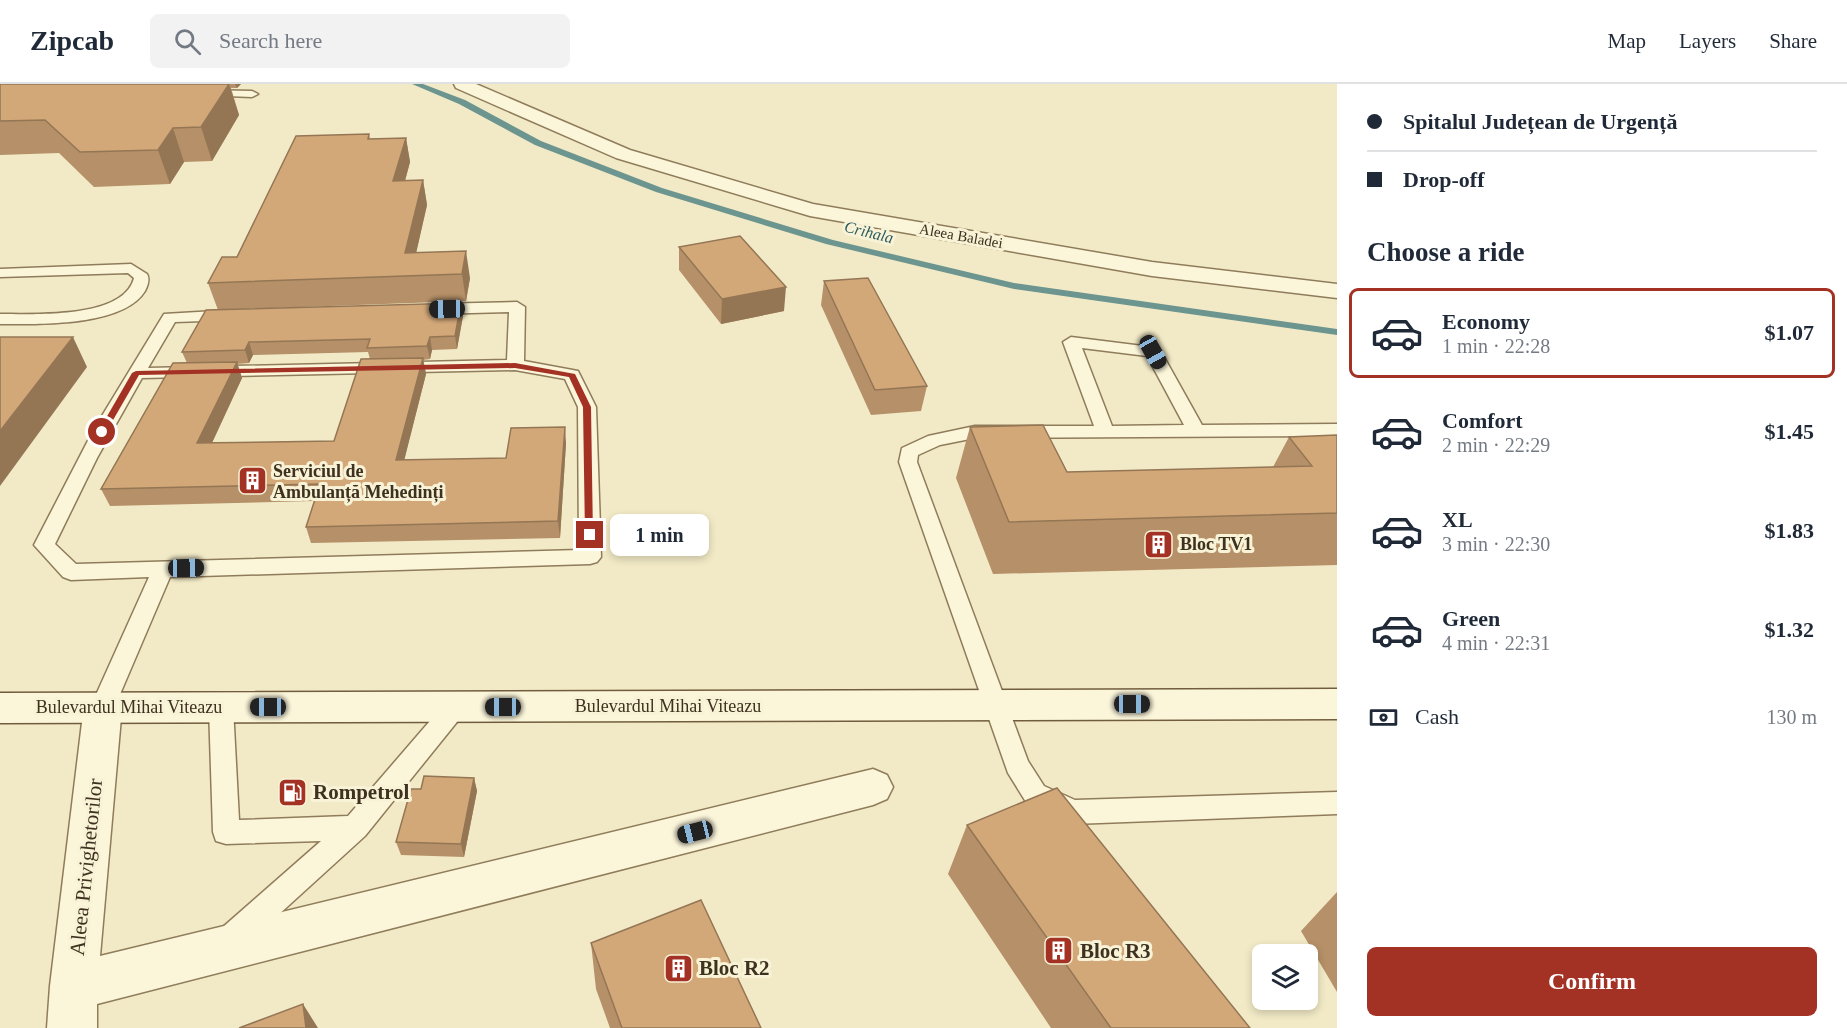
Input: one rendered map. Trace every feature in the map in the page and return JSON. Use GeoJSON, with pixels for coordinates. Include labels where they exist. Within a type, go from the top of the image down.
{"type":"FeatureCollection","features":[{"type":"Feature","properties":{"kind":"street","name":"Aleea Baladei"},"geometry":{"type":"LineString","coordinates":[[462,84],[623,154],[810,210],[1152,269],[1337,291]]}},
{"type":"Feature","properties":{"kind":"street","name":"Bulevardul Mihai Viteazu"},"geometry":{"type":"LineString","coordinates":[[0,708],[1337,704]]}},
{"type":"Feature","properties":{"kind":"street","name":"Aleea Privighetorilor"},"geometry":{"type":"LineString","coordinates":[[73,1007],[103,706]]}},
{"type":"Feature","properties":{"kind":"street"},"geometry":{"type":"LineString","coordinates":[[73,1007],[217,952],[873,787]]}},
{"type":"Feature","properties":{"kind":"lane"},"geometry":{"type":"LineString","coordinates":[[195,92],[252,94]]}},
{"type":"Feature","properties":{"kind":"lane"},"geometry":{"type":"LineString","coordinates":[[0,273],[131,268],[142,277],[138,292],[119,305],[88,315],[0,319]]}},
{"type":"Feature","properties":{"kind":"lane"},"geometry":{"type":"LineString","coordinates":[[421,310],[517,307],[515,365]]}},
{"type":"Feature","properties":{"kind":"lane"},"geometry":{"type":"LineString","coordinates":[[136,373],[515,365],[572,375],[587,407],[590,556],[71,572],[44,544],[69,491],[136,373],[170,316],[254,314]]}},
{"type":"Feature","properties":{"kind":"lane"},"geometry":{"type":"LineString","coordinates":[[1105,431],[1071,342],[1153,352],[1196,431]]}},
{"type":"Feature","properties":{"kind":"lane"},"geometry":{"type":"LineString","coordinates":[[1337,449],[1330,430],[975,432],[934,440],[909,452],[908,462],[1017,765],[1035,794],[1073,812],[1337,803]]}},
{"type":"Feature","properties":{"kind":"lane"},"geometry":{"type":"LineString","coordinates":[[103,706],[163,569]]}},
{"type":"Feature","properties":{"kind":"lane"},"geometry":{"type":"LineString","coordinates":[[221,707],[226,832],[356,828]]}},
{"type":"Feature","properties":{"kind":"lane"},"geometry":{"type":"LineString","coordinates":[[217,952],[356,828],[457,707]]}},
{"type":"Feature","properties":{"kind":"building"},"geometry":{"type":"Polygon","coordinates":[[[0,84],[229,84],[201,127],[173,128],[158,150],[80,152],[45,120],[0,121],[0,84]]]}},
{"type":"Feature","properties":{"kind":"building"},"geometry":{"type":"Polygon","coordinates":[[[369,134],[368,139],[406,138],[393,181],[423,180],[405,253],[466,251],[462,274],[208,283],[222,257],[237,257],[296,136],[369,134]]]}},
{"type":"Feature","properties":{"kind":"building"},"geometry":{"type":"Polygon","coordinates":[[[740,236],[786,287],[722,299],[679,247],[740,236]]]}},
{"type":"Feature","properties":{"kind":"building"},"geometry":{"type":"Polygon","coordinates":[[[868,278],[927,386],[875,390],[824,281],[868,278]]]}},
{"type":"Feature","properties":{"kind":"building"},"geometry":{"type":"Polygon","coordinates":[[[461,303],[455,336],[430,337],[427,346],[367,348],[370,339],[249,342],[245,350],[182,352],[206,310],[461,303]]]}},
{"type":"Feature","properties":{"kind":"building"},"geometry":{"type":"Polygon","coordinates":[[[0,337],[73,337],[0,431],[0,337]]]}},
{"type":"Feature","properties":{"kind":"building"},"geometry":{"type":"Polygon","coordinates":[[[423,358],[396,460],[506,458],[511,428],[565,427],[558,521],[306,527],[320,484],[101,489],[173,363],[237,362],[197,443],[334,441],[361,359],[423,358]]]}},
{"type":"Feature","properties":{"kind":"building"},"geometry":{"type":"Polygon","coordinates":[[[1043,425],[1067,472],[1312,466],[1289,437],[1337,435],[1337,513],[1009,522],[970,427],[1043,425]]]}},
{"type":"Feature","properties":{"kind":"building"},"geometry":{"type":"Polygon","coordinates":[[[424,776],[474,778],[461,844],[396,842],[411,789],[421,789],[424,776]]]}},
{"type":"Feature","properties":{"kind":"building"},"geometry":{"type":"Polygon","coordinates":[[[1057,788],[1250,1028],[1111,1028],[967,825],[1057,788]]]}},
{"type":"Feature","properties":{"kind":"building"},"geometry":{"type":"Polygon","coordinates":[[[701,900],[761,1028],[622,1028],[591,943],[701,900]]]}},
{"type":"Feature","properties":{"kind":"building"},"geometry":{"type":"Polygon","coordinates":[[[303,1004],[306,1028],[239,1028],[303,1004]]]}},
{"type":"Feature","properties":{"kind":"waterway","name":"Crihala"},"geometry":{"type":"LineString","coordinates":[[416,84],[462,102],[538,143],[659,190],[830,242],[1014,286],[1337,332]]}},
{"type":"Feature","properties":{"kind":"place","name":"Serviciul de Ambulanță Mehedinți"},"geometry":{"type":"Point","coordinates":[252,481]}},
{"type":"Feature","properties":{"kind":"place","name":"Bloc TV1"},"geometry":{"type":"Point","coordinates":[1159,544]}},
{"type":"Feature","properties":{"kind":"place","name":"Rompetrol"},"geometry":{"type":"Point","coordinates":[292,792]}},
{"type":"Feature","properties":{"kind":"place","name":"Bloc R3"},"geometry":{"type":"Point","coordinates":[1059,951]}},
{"type":"Feature","properties":{"kind":"place","name":"Bloc R2"},"geometry":{"type":"Point","coordinates":[678,968]}},
{"type":"Feature","properties":{"kind":"route"},"geometry":{"type":"LineString","coordinates":[[102,432],[136,373],[515,365],[572,375],[587,407],[590,535]]}}]}
